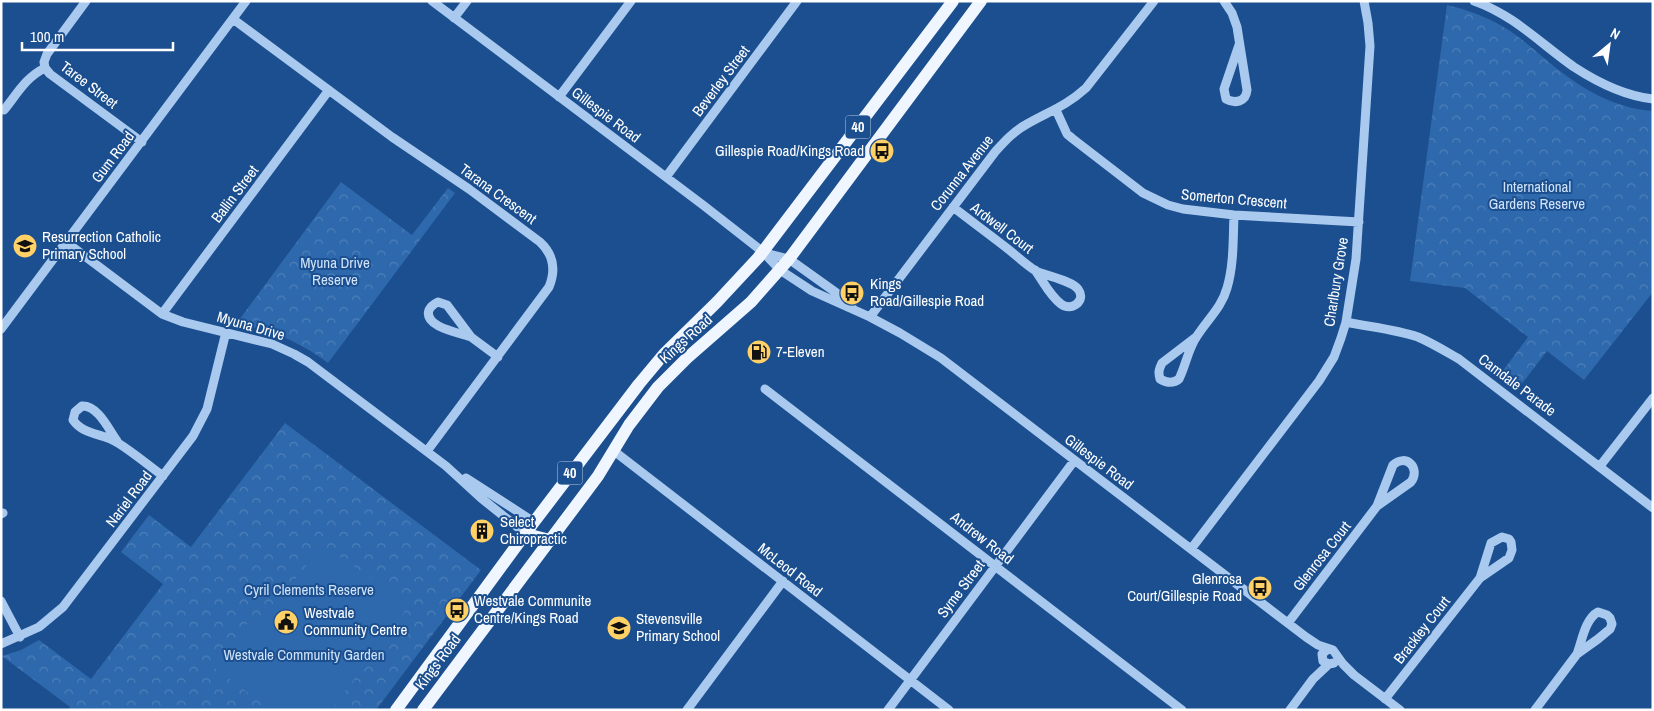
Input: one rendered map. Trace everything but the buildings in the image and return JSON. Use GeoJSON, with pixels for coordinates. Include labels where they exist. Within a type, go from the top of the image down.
{"type":"FeatureCollection","features":[{"type":"Feature","properties":{"kind":"main road","name":"Kings Road"},"geometry":{"type":"LineString","coordinates":[[396,710],[608,423],[664,354],[763,252],[953,1]]}},
{"type":"Feature","properties":{"kind":"main road","name":"Kings Road"},"geometry":{"type":"LineString","coordinates":[[423,710],[598,476],[629,425],[658,387],[687,358],[745,307],[780,270],[981,1]]}},
{"type":"Feature","properties":{"kind":"main road"},"geometry":{"type":"LineString","coordinates":[[534,522],[550,540]]}},
{"type":"Feature","properties":{"kind":"main road"},"geometry":{"type":"LineString","coordinates":[[526,534],[550,540]]}},
{"type":"Feature","properties":{"kind":"street"},"geometry":{"type":"LineString","coordinates":[[4,110],[27,80],[45,68],[44,58],[86,1]]}},
{"type":"Feature","properties":{"kind":"street","name":"Gum Road"},"geometry":{"type":"LineString","coordinates":[[1,329],[246,1]]}},
{"type":"Feature","properties":{"kind":"street","name":"Gillespie Road"},"geometry":{"type":"LineString","coordinates":[[432,1],[666,177],[763,252],[780,270],[812,290],[870,317],[919,344],[964,374],[1074,461],[1306,637],[1328,658],[1400,710]]}},
{"type":"Feature","properties":{"kind":"street"},"geometry":{"type":"LineString","coordinates":[[454,18],[467,1]]}},
{"type":"Feature","properties":{"kind":"street"},"geometry":{"type":"LineString","coordinates":[[559,97],[631,1]]}},
{"type":"Feature","properties":{"kind":"street","name":"Beverley Street"},"geometry":{"type":"LineString","coordinates":[[666,177],[797,1]]}},
{"type":"Feature","properties":{"kind":"street","name":"Corunna Avenue"},"geometry":{"type":"LineString","coordinates":[[870,317],[995,152],[1010,136],[1027,124],[1056,110],[1075,98],[1086,88],[1154,1]]}},
{"type":"Feature","properties":{"kind":"street"},"geometry":{"type":"LineString","coordinates":[[1224,1],[1232,13],[1237,26],[1247,90],[1243,100],[1237,102],[1226,99],[1224,89],[1239,45]]}},
{"type":"Feature","properties":{"kind":"street","name":"Charlbury Grove"},"geometry":{"type":"LineString","coordinates":[[1191,549],[1319,381],[1334,357],[1346,322],[1356,259],[1370,46],[1364,1]]}},
{"type":"Feature","properties":{"kind":"street"},"geometry":{"type":"LineString","coordinates":[[1474,1],[1486,3],[1504,14],[1594,79],[1637,96],[1653,99]]}},
{"type":"Feature","properties":{"kind":"street","name":"Tarana Crescent"},"geometry":{"type":"LineString","coordinates":[[233,19],[397,141],[468,188],[540,242],[548,251],[553,261],[554,268],[549,287],[427,451]]}},
{"type":"Feature","properties":{"kind":"street","name":"Taree Street"},"geometry":{"type":"LineString","coordinates":[[45,68],[50,74],[142,142]]}},
{"type":"Feature","properties":{"kind":"street","name":"Ballin Street"},"geometry":{"type":"LineString","coordinates":[[162,314],[330,90]]}},
{"type":"Feature","properties":{"kind":"street","name":"Somerton Crescent"},"geometry":{"type":"LineString","coordinates":[[1056,110],[1067,134],[1143,193],[1155,200],[1176,207],[1234,215],[1359,222]]}},
{"type":"Feature","properties":{"kind":"street","name":"Ardwell Court"},"geometry":{"type":"LineString","coordinates":[[953,207],[1035,270],[1074,286],[1080,294],[1078,304],[1068,308],[1062,305],[1056,300],[1035,270]]}},
{"type":"Feature","properties":{"kind":"street"},"geometry":{"type":"LineString","coordinates":[[1196,338],[1162,363],[1159,368],[1160,379],[1170,383],[1179,379],[1196,338],[1223,299],[1228,287],[1234,215]]}},
{"type":"Feature","properties":{"kind":"street","name":"Myuna Drive"},"geometry":{"type":"LineString","coordinates":[[66,242],[162,314],[183,322],[272,344],[294,354],[427,451],[526,534]]}},
{"type":"Feature","properties":{"kind":"street","name":"Gillespie Road"},"geometry":{"type":"LineString","coordinates":[[763,252],[789,259],[870,317]]}},
{"type":"Feature","properties":{"kind":"street"},"geometry":{"type":"LineString","coordinates":[[471,337],[436,325],[429,317],[428,312],[431,307],[438,302],[443,303],[471,337],[498,357]]}},
{"type":"Feature","properties":{"kind":"street","name":"Camdale Parade"},"geometry":{"type":"LineString","coordinates":[[1346,322],[1400,332],[1437,346],[1459,359],[1653,508]]}},
{"type":"Feature","properties":{"kind":"street","name":"Nariel Road"},"geometry":{"type":"LineString","coordinates":[[1,644],[39,627],[63,607],[193,436],[204,416],[212,393],[226,332]]}},
{"type":"Feature","properties":{"kind":"street","name":"Andrew Road"},"geometry":{"type":"LineString","coordinates":[[765,389],[1182,710]]}},
{"type":"Feature","properties":{"kind":"street"},"geometry":{"type":"LineString","coordinates":[[1600,466],[1653,398]]}},
{"type":"Feature","properties":{"kind":"street"},"geometry":{"type":"LineString","coordinates":[[117,441],[83,430],[73,420],[75,412],[82,406],[90,407],[117,441],[163,476]]}},
{"type":"Feature","properties":{"kind":"street","name":"McLeod Road"},"geometry":{"type":"LineString","coordinates":[[614,451],[949,710]]}},
{"type":"Feature","properties":{"kind":"street","name":"Syme Street"},"geometry":{"type":"LineString","coordinates":[[888,710],[1074,461]]}},
{"type":"Feature","properties":{"kind":"street","name":"Glenrosa Court"},"geometry":{"type":"LineString","coordinates":[[1288,623],[1377,506],[1393,466],[1397,462],[1402,461],[1413,465],[1415,472],[1411,482],[1377,506]]}},
{"type":"Feature","properties":{"kind":"street","name":"Myuna Drive"},"geometry":{"type":"LineString","coordinates":[[446,466],[534,522]]}},
{"type":"Feature","properties":{"kind":"street","name":"Brackley Court"},"geometry":{"type":"LineString","coordinates":[[1385,698],[1480,578],[1509,558],[1512,553],[1512,546],[1509,539],[1502,537],[1491,543],[1480,578]]}},
{"type":"Feature","properties":{"kind":"street"},"geometry":{"type":"LineString","coordinates":[[687,710],[783,581]]}},
{"type":"Feature","properties":{"kind":"street"},"geometry":{"type":"LineString","coordinates":[[1,601],[20,637]]}},
{"type":"Feature","properties":{"kind":"street"},"geometry":{"type":"LineString","coordinates":[[1534,710],[1577,654],[1594,614],[1598,612],[1607,615],[1612,624],[1608,632],[1577,654]]}},
{"type":"Feature","properties":{"kind":"street"},"geometry":{"type":"LineString","coordinates":[[1290,710],[1328,658]]}},
{"type":"Feature","properties":{"kind":"green space","name":"International Gardens Reserve"},"geometry":{"type":"Polygon","coordinates":[[[1447,5],[1479,15],[1507,29],[1587,90],[1619,104],[1653,111],[1653,292],[1584,380],[1547,351],[1517,390],[1499,376],[1528,337],[1465,288],[1410,281],[1447,5]]]}},
{"type":"Feature","properties":{"kind":"green space","name":"Myuna Drive Reserve"},"geometry":{"type":"Polygon","coordinates":[[[341,182],[412,235],[448,188],[455,193],[328,363],[296,343],[273,333],[236,324],[341,182]]]}},
{"type":"Feature","properties":{"kind":"green space"},"geometry":{"type":"Polygon","coordinates":[[[1570,191],[1574,195],[1575,201],[1569,207],[1562,206],[1558,201],[1570,191]]]}},
{"type":"Feature","properties":{"kind":"green space","name":"Cyril Clements Reserve"},"geometry":{"type":"Polygon","coordinates":[[[285,423],[481,570],[376,710],[68,710],[70,707],[2,656],[21,650],[39,640],[91,679],[163,584],[121,552],[149,515],[191,547],[285,423]]]}},
{"type":"Feature","properties":{"kind":"green space","name":"Westvale Community Garden"},"geometry":{"type":"Polygon","coordinates":[[[323,546],[410,604],[331,710],[271,710],[212,666],[256,613],[263,618],[323,546]]]}},
{"type":"Feature","properties":{"kind":"place","name":"Gillespie Road/Kings Road"},"geometry":{"type":"Point","coordinates":[882,151]}},
{"type":"Feature","properties":{"kind":"place","name":"Resurrection Catholic Primary School"},"geometry":{"type":"Point","coordinates":[25,246]}},
{"type":"Feature","properties":{"kind":"place","name":"Kings Road/Gillespie Road"},"geometry":{"type":"Point","coordinates":[852,293]}},
{"type":"Feature","properties":{"kind":"place","name":"7-Eleven"},"geometry":{"type":"Point","coordinates":[759,352]}},
{"type":"Feature","properties":{"kind":"place","name":"Select Chiropractic"},"geometry":{"type":"Point","coordinates":[482,531]}},
{"type":"Feature","properties":{"kind":"place","name":"Glenrosa Court/Gillespie Road"},"geometry":{"type":"Point","coordinates":[1260,588]}},
{"type":"Feature","properties":{"kind":"place","name":"Westvale Communite Centre/Kings Road"},"geometry":{"type":"Point","coordinates":[457,610]}},
{"type":"Feature","properties":{"kind":"place","name":"Westvale Community Centre"},"geometry":{"type":"Point","coordinates":[286,622]}},
{"type":"Feature","properties":{"kind":"place","name":"Stevensville Primary School"},"geometry":{"type":"Point","coordinates":[619,628]}}]}
